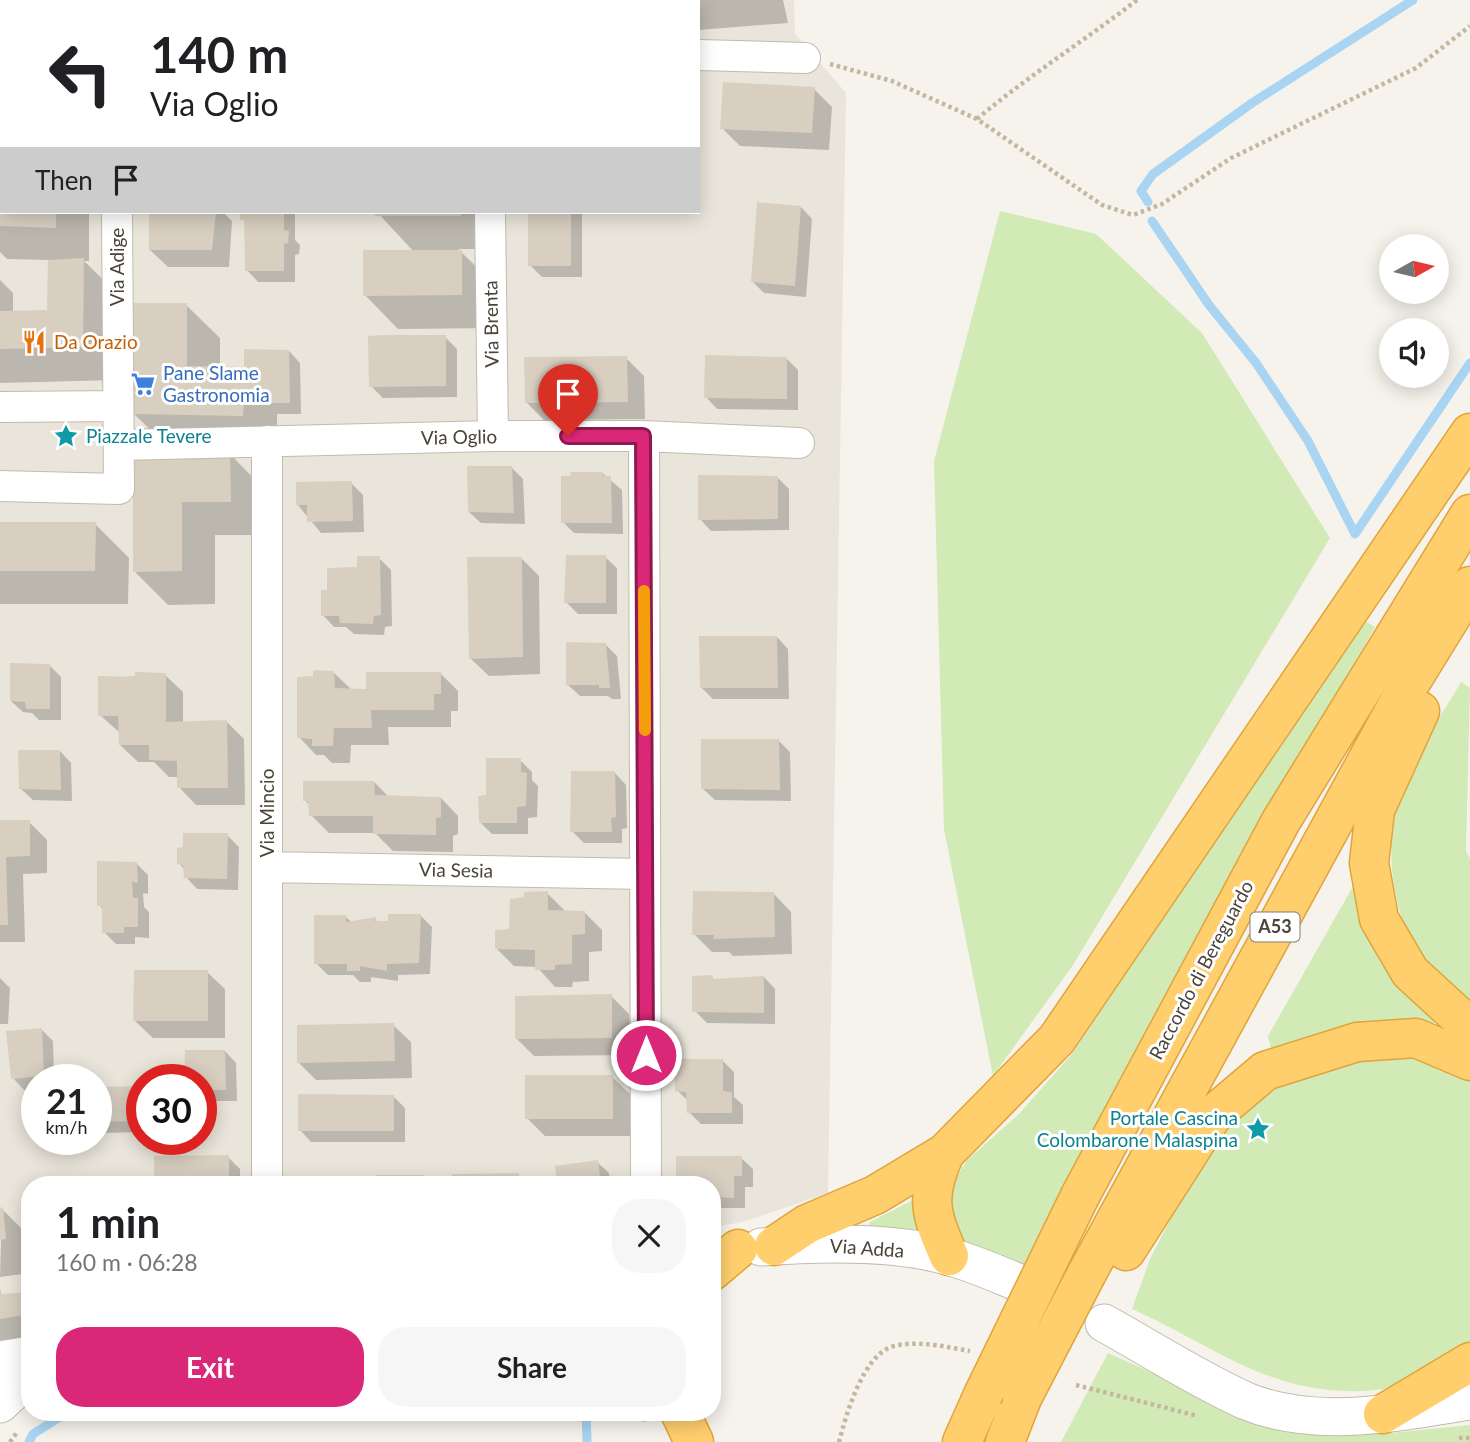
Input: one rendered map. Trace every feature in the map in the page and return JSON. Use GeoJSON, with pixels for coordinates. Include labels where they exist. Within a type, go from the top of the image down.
{"type":"FeatureCollection","features":[{"type":"Feature","properties":{"kind":"highway"},"geometry":{"type":"LineString","coordinates":[[734,1254],[875,1195],[945,1153],[1057,1039],[1470,433]]}},
{"type":"Feature","properties":{"kind":"highway","name":"Raccordo di Bereguardo"},"geometry":{"type":"LineString","coordinates":[[962,1442],[1080,1196],[1281,821],[1470,514]]}},
{"type":"Feature","properties":{"kind":"highway","name":"A53"},"geometry":{"type":"LineString","coordinates":[[1005,1442],[1032,1402],[1404,694],[1470,586]]}},
{"type":"Feature","properties":{"kind":"highway"},"geometry":{"type":"LineString","coordinates":[[1470,617],[1425,699],[1375,810],[1369,863],[1379,919],[1410,972],[1470,1027]]}},
{"type":"Feature","properties":{"kind":"highway"},"geometry":{"type":"LineString","coordinates":[[1097,1277],[1213,1115],[1265,1071],[1357,1042],[1416,1038],[1470,1061]]}},
{"type":"Feature","properties":{"kind":"highway"},"geometry":{"type":"LineString","coordinates":[[945,1153],[932,1181],[932,1208],[949,1256]]}},
{"type":"Feature","properties":{"kind":"highway"},"geometry":{"type":"LineString","coordinates":[[1382,1414],[1470,1362]]}},
{"type":"Feature","properties":{"kind":"highway"},"geometry":{"type":"LineString","coordinates":[[1021,1442],[1032,1402]]}},
{"type":"Feature","properties":{"kind":"highway"},"geometry":{"type":"LineString","coordinates":[[684,1421],[694,1442]]}},
{"type":"Feature","properties":{"kind":"street"},"geometry":{"type":"LineString","coordinates":[[700,55],[806,58]]}},
{"type":"Feature","properties":{"kind":"street","name":"Via Adige"},"geometry":{"type":"LineString","coordinates":[[117,214],[118,407]]}},
{"type":"Feature","properties":{"kind":"street","name":"Via Brenta"},"geometry":{"type":"LineString","coordinates":[[490,214],[493,436]]}},
{"type":"Feature","properties":{"kind":"street"},"geometry":{"type":"LineString","coordinates":[[0,407],[118,407],[119,489],[0,486]]}},
{"type":"Feature","properties":{"kind":"street","name":"Via Oglio"},"geometry":{"type":"LineString","coordinates":[[119,444],[493,436],[643,436],[799,443]]}},
{"type":"Feature","properties":{"kind":"street"},"geometry":{"type":"LineString","coordinates":[[643,436],[646,1176]]}},
{"type":"Feature","properties":{"kind":"street","name":"Via Mincio"},"geometry":{"type":"LineString","coordinates":[[267,441],[267,1176]]}},
{"type":"Feature","properties":{"kind":"street","name":"Via Sesia"},"geometry":{"type":"LineString","coordinates":[[267,867],[645,874]]}},
{"type":"Feature","properties":{"kind":"street","name":"Via Adda"},"geometry":{"type":"LineString","coordinates":[[734,1254],[835,1244],[949,1256],[1017,1282]]}},
{"type":"Feature","properties":{"kind":"street"},"geometry":{"type":"LineString","coordinates":[[1104,1323],[1248,1401],[1291,1412],[1334,1417],[1382,1414],[1470,1401]]}},
{"type":"Feature","properties":{"kind":"street"},"geometry":{"type":"LineString","coordinates":[[0,1360],[21,1356]]}},
{"type":"Feature","properties":{"kind":"street"},"geometry":{"type":"LineString","coordinates":[[0,1404],[21,1384]]}},
{"type":"Feature","properties":{"kind":"path"},"geometry":{"type":"LineString","coordinates":[[977,119],[1024,80],[1074,49],[1137,0]]}},
{"type":"Feature","properties":{"kind":"path"},"geometry":{"type":"LineString","coordinates":[[806,58],[892,81],[977,119],[1102,205],[1133,215],[1162,204],[1231,158],[1416,68],[1470,26]]}},
{"type":"Feature","properties":{"kind":"path"},"geometry":{"type":"LineString","coordinates":[[839,1442],[850,1398],[870,1366],[892,1346],[927,1344],[975,1352]]}},
{"type":"Feature","properties":{"kind":"path"},"geometry":{"type":"LineString","coordinates":[[1076,1385],[1202,1417]]}},
{"type":"Feature","properties":{"kind":"shaded area"},"geometry":{"type":"Polygon","coordinates":[[[700,0],[794,0],[795,34],[846,93],[828,1193],[743,1222],[721,1226],[721,1176],[21,1176],[21,1342],[0,1345],[0,214],[700,214],[700,0]]]}},
{"type":"Feature","properties":{"kind":"green space"},"geometry":{"type":"Polygon","coordinates":[[[1000,211],[1096,234],[1202,333],[1330,538],[1073,965],[993,1076],[944,829],[934,461],[1000,211]]]}},
{"type":"Feature","properties":{"kind":"green space"},"geometry":{"type":"Polygon","coordinates":[[[1364,620],[1375,627],[1270,810],[1031,1268],[958,1240],[952,1202],[954,1182],[967,1160],[1019,1114],[1072,1054],[1364,620]]]}},
{"type":"Feature","properties":{"kind":"green space"},"geometry":{"type":"Polygon","coordinates":[[[1461,682],[1470,688],[1466,851],[1470,859],[1470,1003],[1429,968],[1419,955],[1402,920],[1393,880],[1392,860],[1393,819],[1401,787],[1461,682]]]}},
{"type":"Feature","properties":{"kind":"green space"},"geometry":{"type":"Polygon","coordinates":[[[1356,881],[1434,1018],[1434,1026],[1277,1051],[1271,1049],[1268,1036],[1356,881]]]}},
{"type":"Feature","properties":{"kind":"green space"},"geometry":{"type":"Polygon","coordinates":[[[1413,1056],[1470,1078],[1470,1349],[1431,1375],[1410,1384],[1370,1391],[1329,1390],[1298,1385],[1242,1365],[1132,1309],[1150,1259],[1215,1132],[1272,1084],[1324,1064],[1413,1056]]]}},
{"type":"Feature","properties":{"kind":"green space"},"geometry":{"type":"Polygon","coordinates":[[[917,1198],[921,1233],[869,1226],[870,1222],[917,1198]]]}},
{"type":"Feature","properties":{"kind":"green space"},"geometry":{"type":"Polygon","coordinates":[[[1108,1353],[1277,1429],[1381,1434],[1470,1425],[1470,1442],[1061,1442],[1108,1353]]]}},
{"type":"Feature","properties":{"kind":"building"},"geometry":{"type":"Polygon","coordinates":[[[723,82],[815,87],[812,133],[720,129],[723,82]]]}},
{"type":"Feature","properties":{"kind":"building"},"geometry":{"type":"Polygon","coordinates":[[[757,202],[801,206],[795,286],[751,282],[757,202]]]}},
{"type":"Feature","properties":{"kind":"building"},"geometry":{"type":"Polygon","coordinates":[[[0,214],[56,214],[56,228],[0,226],[0,214]]]}},
{"type":"Feature","properties":{"kind":"building"},"geometry":{"type":"Polygon","coordinates":[[[149,214],[216,214],[212,250],[149,250],[149,214]]]}},
{"type":"Feature","properties":{"kind":"building"},"geometry":{"type":"Polygon","coordinates":[[[240,214],[284,214],[284,230],[289,231],[288,243],[284,244],[284,271],[245,271],[244,220],[240,220],[240,214]]]}},
{"type":"Feature","properties":{"kind":"building"},"geometry":{"type":"Polygon","coordinates":[[[375,214],[461,214],[461,216],[375,214]]]}},
{"type":"Feature","properties":{"kind":"building"},"geometry":{"type":"Polygon","coordinates":[[[528,214],[571,214],[571,266],[528,266],[528,214]]]}},
{"type":"Feature","properties":{"kind":"building"},"geometry":{"type":"Polygon","coordinates":[[[363,250],[462,250],[462,295],[363,296],[363,250]]]}},
{"type":"Feature","properties":{"kind":"building"},"geometry":{"type":"Polygon","coordinates":[[[84,258],[83,347],[0,349],[0,311],[47,310],[48,260],[84,258]]]}},
{"type":"Feature","properties":{"kind":"building"},"geometry":{"type":"Polygon","coordinates":[[[132,303],[187,303],[187,366],[244,367],[244,349],[289,350],[290,403],[244,403],[243,416],[132,414],[132,303]]]}},
{"type":"Feature","properties":{"kind":"building"},"geometry":{"type":"Polygon","coordinates":[[[446,335],[446,386],[369,387],[368,336],[446,335]]]}},
{"type":"Feature","properties":{"kind":"building"},"geometry":{"type":"Polygon","coordinates":[[[705,355],[787,357],[787,399],[704,398],[705,355]]]}},
{"type":"Feature","properties":{"kind":"building"},"geometry":{"type":"Polygon","coordinates":[[[627,356],[628,402],[525,403],[524,357],[627,356]]]}},
{"type":"Feature","properties":{"kind":"building"},"geometry":{"type":"Polygon","coordinates":[[[133,453],[230,453],[231,502],[182,502],[182,571],[133,572],[133,453]]]}},
{"type":"Feature","properties":{"kind":"building"},"geometry":{"type":"Polygon","coordinates":[[[467,466],[512,466],[514,513],[468,512],[467,466]]]}},
{"type":"Feature","properties":{"kind":"building"},"geometry":{"type":"Polygon","coordinates":[[[571,472],[603,472],[603,476],[611,476],[612,523],[561,523],[561,476],[570,476],[571,472]]]}},
{"type":"Feature","properties":{"kind":"building"},"geometry":{"type":"Polygon","coordinates":[[[698,475],[778,476],[778,519],[698,520],[698,475]]]}},
{"type":"Feature","properties":{"kind":"building"},"geometry":{"type":"Polygon","coordinates":[[[352,481],[353,521],[307,522],[307,505],[296,505],[296,482],[352,481]]]}},
{"type":"Feature","properties":{"kind":"building"},"geometry":{"type":"Polygon","coordinates":[[[0,522],[96,522],[95,571],[0,571],[0,522]]]}},
{"type":"Feature","properties":{"kind":"building"},"geometry":{"type":"Polygon","coordinates":[[[566,555],[606,555],[606,603],[564,603],[566,555]]]}},
{"type":"Feature","properties":{"kind":"building"},"geometry":{"type":"Polygon","coordinates":[[[357,556],[380,556],[381,615],[374,616],[373,624],[340,623],[339,616],[321,616],[321,590],[327,590],[327,568],[357,567],[357,556]]]}},
{"type":"Feature","properties":{"kind":"building"},"geometry":{"type":"Polygon","coordinates":[[[467,557],[522,557],[523,657],[469,659],[467,557]]]}},
{"type":"Feature","properties":{"kind":"building"},"geometry":{"type":"Polygon","coordinates":[[[699,636],[777,636],[778,688],[700,688],[699,636]]]}},
{"type":"Feature","properties":{"kind":"building"},"geometry":{"type":"Polygon","coordinates":[[[566,642],[606,643],[610,688],[599,688],[599,685],[566,685],[566,642]]]}},
{"type":"Feature","properties":{"kind":"building"},"geometry":{"type":"Polygon","coordinates":[[[10,663],[50,664],[50,709],[26,709],[25,702],[10,701],[10,663]]]}},
{"type":"Feature","properties":{"kind":"building"},"geometry":{"type":"Polygon","coordinates":[[[313,670],[334,671],[335,688],[366,689],[366,672],[441,672],[441,694],[434,694],[434,710],[371,710],[372,728],[334,728],[333,746],[312,746],[312,739],[297,738],[297,677],[313,676],[313,670]]]}},
{"type":"Feature","properties":{"kind":"building"},"geometry":{"type":"Polygon","coordinates":[[[135,672],[166,673],[166,722],[227,720],[228,788],[177,788],[177,761],[149,760],[149,745],[119,745],[118,716],[98,716],[98,676],[135,677],[135,672]]]}},
{"type":"Feature","properties":{"kind":"building"},"geometry":{"type":"Polygon","coordinates":[[[701,739],[779,739],[780,790],[701,789],[701,739]]]}},
{"type":"Feature","properties":{"kind":"building"},"geometry":{"type":"Polygon","coordinates":[[[18,750],[60,750],[61,790],[19,789],[18,750]]]}},
{"type":"Feature","properties":{"kind":"building"},"geometry":{"type":"Polygon","coordinates":[[[486,758],[521,758],[521,772],[527,773],[526,806],[517,807],[517,823],[479,823],[478,796],[486,795],[486,758]]]}},
{"type":"Feature","properties":{"kind":"building"},"geometry":{"type":"Polygon","coordinates":[[[571,771],[615,771],[616,817],[611,818],[612,832],[570,832],[571,771]]]}},
{"type":"Feature","properties":{"kind":"building"},"geometry":{"type":"Polygon","coordinates":[[[303,781],[374,781],[375,795],[441,797],[441,817],[436,818],[436,835],[373,834],[373,816],[309,816],[308,801],[303,801],[303,781]]]}},
{"type":"Feature","properties":{"kind":"building"},"geometry":{"type":"Polygon","coordinates":[[[0,820],[30,820],[30,856],[6,857],[8,925],[0,925],[0,820]]]}},
{"type":"Feature","properties":{"kind":"building"},"geometry":{"type":"Polygon","coordinates":[[[183,833],[228,833],[227,879],[184,878],[183,865],[177,864],[177,848],[183,847],[183,833]]]}},
{"type":"Feature","properties":{"kind":"building"},"geometry":{"type":"Polygon","coordinates":[[[97,861],[137,862],[138,883],[132,882],[133,898],[138,898],[138,927],[124,927],[124,933],[102,933],[102,906],[97,906],[97,861]]]}},
{"type":"Feature","properties":{"kind":"building"},"geometry":{"type":"Polygon","coordinates":[[[548,891],[548,910],[585,911],[585,934],[572,935],[572,964],[555,965],[555,970],[535,970],[535,950],[495,949],[495,930],[509,929],[510,899],[524,897],[524,892],[548,891]]]}},
{"type":"Feature","properties":{"kind":"building"},"geometry":{"type":"Polygon","coordinates":[[[693,891],[774,892],[775,937],[713,939],[714,935],[692,935],[693,891]]]}},
{"type":"Feature","properties":{"kind":"building"},"geometry":{"type":"Polygon","coordinates":[[[388,914],[421,914],[419,963],[387,964],[387,971],[360,966],[360,971],[347,971],[347,964],[314,964],[314,915],[346,915],[346,922],[376,917],[375,921],[388,921],[388,914]]]}},
{"type":"Feature","properties":{"kind":"building"},"geometry":{"type":"Polygon","coordinates":[[[134,970],[208,970],[208,1021],[133,1021],[134,970]]]}},
{"type":"Feature","properties":{"kind":"building"},"geometry":{"type":"Polygon","coordinates":[[[713,975],[713,979],[764,976],[764,1013],[692,1012],[692,976],[713,975]]]}},
{"type":"Feature","properties":{"kind":"building"},"geometry":{"type":"Polygon","coordinates":[[[612,994],[612,1038],[515,1039],[515,996],[612,994]]]}},
{"type":"Feature","properties":{"kind":"building"},"geometry":{"type":"Polygon","coordinates":[[[394,1023],[395,1061],[297,1063],[297,1025],[394,1023]]]}},
{"type":"Feature","properties":{"kind":"building"},"geometry":{"type":"Polygon","coordinates":[[[42,1028],[44,1064],[21,1064],[21,1078],[11,1079],[6,1031],[42,1028]]]}},
{"type":"Feature","properties":{"kind":"building"},"geometry":{"type":"Polygon","coordinates":[[[185,1050],[225,1050],[226,1090],[217,1090],[217,1064],[185,1064],[185,1050]]]}},
{"type":"Feature","properties":{"kind":"building"},"geometry":{"type":"Polygon","coordinates":[[[675,1059],[723,1059],[723,1091],[732,1092],[732,1113],[687,1113],[686,1092],[675,1091],[675,1059]]]}},
{"type":"Feature","properties":{"kind":"building"},"geometry":{"type":"Polygon","coordinates":[[[525,1075],[613,1075],[613,1119],[525,1119],[525,1075]]]}},
{"type":"Feature","properties":{"kind":"building"},"geometry":{"type":"Polygon","coordinates":[[[126,1086],[126,1121],[112,1122],[112,1087],[126,1086]]]}},
{"type":"Feature","properties":{"kind":"building"},"geometry":{"type":"Polygon","coordinates":[[[298,1094],[394,1095],[394,1131],[298,1131],[298,1094]]]}},
{"type":"Feature","properties":{"kind":"building"},"geometry":{"type":"Polygon","coordinates":[[[229,1155],[229,1176],[154,1176],[154,1156],[229,1155]]]}},
{"type":"Feature","properties":{"kind":"building"},"geometry":{"type":"Polygon","coordinates":[[[676,1156],[742,1156],[742,1176],[734,1176],[734,1198],[721,1197],[721,1176],[676,1176],[676,1156]]]}},
{"type":"Feature","properties":{"kind":"building"},"geometry":{"type":"Polygon","coordinates":[[[598,1160],[600,1176],[556,1176],[555,1166],[598,1160]]]}},
{"type":"Feature","properties":{"kind":"building"},"geometry":{"type":"Polygon","coordinates":[[[519,1173],[519,1176],[452,1176],[519,1173]]]}},
{"type":"Feature","properties":{"kind":"building"},"geometry":{"type":"Polygon","coordinates":[[[376,1175],[424,1175],[424,1176],[376,1175]]]}},
{"type":"Feature","properties":{"kind":"building"},"geometry":{"type":"Polygon","coordinates":[[[3,1207],[6,1239],[0,1240],[0,1208],[3,1207]]]}},
{"type":"Feature","properties":{"kind":"building"},"geometry":{"type":"Polygon","coordinates":[[[21,1293],[21,1316],[0,1319],[0,1294],[21,1293]]]}},
{"type":"Feature","properties":{"kind":"waterway"},"geometry":{"type":"LineString","coordinates":[[1148,202],[1141,191],[1153,174],[1252,103],[1413,0]]}},
{"type":"Feature","properties":{"kind":"waterway"},"geometry":{"type":"LineString","coordinates":[[1152,221],[1209,305],[1256,363],[1308,441],[1355,534],[1470,363]]}},
{"type":"Feature","properties":{"kind":"waterway"},"geometry":{"type":"LineString","coordinates":[[29,1442],[33,1434],[54,1421]]}},
{"type":"Feature","properties":{"kind":"waterway"},"geometry":{"type":"LineString","coordinates":[[586,1421],[587,1442]]}},
{"type":"Feature","properties":{"kind":"slow traffic"},"geometry":{"type":"LineString","coordinates":[[644,591],[645,730]]}},
{"type":"Feature","properties":{"kind":"place","name":"Da Orazio"},"geometry":{"type":"Point","coordinates":[34,342]}},
{"type":"Feature","properties":{"kind":"place","name":"Pane Slame Gastronomia"},"geometry":{"type":"Point","coordinates":[143,384]}},
{"type":"Feature","properties":{"kind":"place","name":"Piazzale Tevere"},"geometry":{"type":"Point","coordinates":[66,436]}},
{"type":"Feature","properties":{"kind":"place","name":"Portale Cascina Colombarone Malaspina"},"geometry":{"type":"Point","coordinates":[1258,1129]}},
{"type":"Feature","properties":{"kind":"route"},"geometry":{"type":"LineString","coordinates":[[568,436],[643,436],[646,1055]]}}]}
